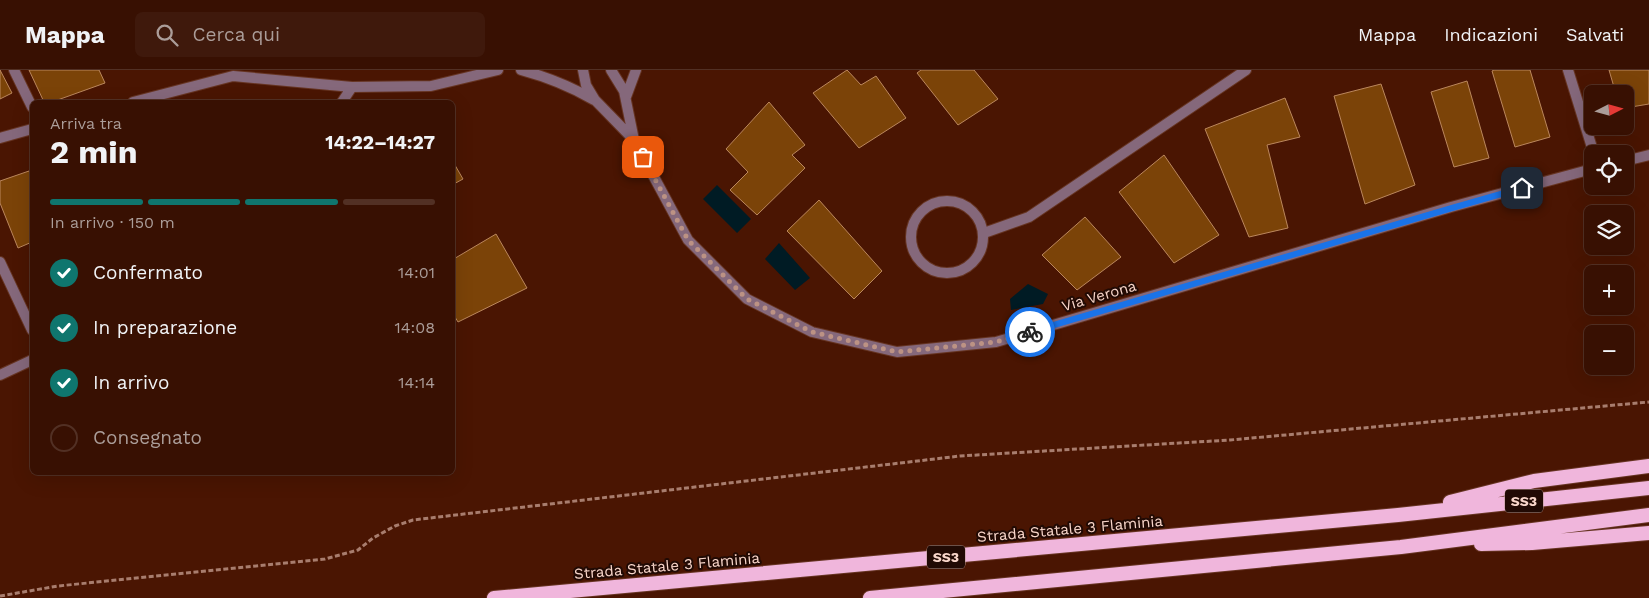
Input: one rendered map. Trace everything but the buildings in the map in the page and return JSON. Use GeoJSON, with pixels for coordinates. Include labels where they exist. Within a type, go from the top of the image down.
{"type":"FeatureCollection","features":[{"type":"Feature","properties":{"kind":"highway"},"geometry":{"type":"LineString","coordinates":[[1398,515],[1534,481],[1649,466]]}},
{"type":"Feature","properties":{"kind":"highway","name":"Strada Statale 3 Flaminia"},"geometry":{"type":"LineString","coordinates":[[494,598],[1398,515],[1649,488]]}},
{"type":"Feature","properties":{"kind":"highway","name":"SS3"},"geometry":{"type":"LineString","coordinates":[[870,598],[1401,547],[1649,515]]}},
{"type":"Feature","properties":{"kind":"highway"},"geometry":{"type":"LineString","coordinates":[[1401,547],[1532,543],[1649,533]]}},
{"type":"Feature","properties":{"kind":"street"},"geometry":{"type":"LineString","coordinates":[[14,70],[30,103]]}},
{"type":"Feature","properties":{"kind":"street"},"geometry":{"type":"LineString","coordinates":[[141,100],[233,76],[352,87],[431,86],[498,70]]}},
{"type":"Feature","properties":{"kind":"street","name":"Via Verona"},"geometry":{"type":"LineString","coordinates":[[520,70],[570,86],[595,100]]}},
{"type":"Feature","properties":{"kind":"street","name":"Via Verona"},"geometry":{"type":"LineString","coordinates":[[583,70],[586,85],[595,100],[634,140],[688,240],[747,299],[812,332],[897,352],[996,342],[1452,208],[1584,172]]}},
{"type":"Feature","properties":{"kind":"street","name":"Via Verona"},"geometry":{"type":"LineString","coordinates":[[611,70],[624,90],[634,140]]}},
{"type":"Feature","properties":{"kind":"street"},"geometry":{"type":"LineString","coordinates":[[626,97],[636,70]]}},
{"type":"Feature","properties":{"kind":"street"},"geometry":{"type":"LineString","coordinates":[[984,233],[1029,217],[1246,70]]}},
{"type":"Feature","properties":{"kind":"street"},"geometry":{"type":"LineString","coordinates":[[1568,70],[1591,145]]}},
{"type":"Feature","properties":{"kind":"street"},"geometry":{"type":"LineString","coordinates":[[343,100],[352,87]]}},
{"type":"Feature","properties":{"kind":"street"},"geometry":{"type":"LineString","coordinates":[[0,138],[30,130]]}},
{"type":"Feature","properties":{"kind":"street"},"geometry":{"type":"LineString","coordinates":[[1634,159],[1649,155]]}},
{"type":"Feature","properties":{"kind":"street"},"geometry":{"type":"LineString","coordinates":[[951,200],[963,204],[973,211],[980,221],[984,233],[979,255],[971,265],[961,271],[950,274],[938,272],[923,263],[913,248],[911,236],[913,224],[919,214],[928,206],[939,201],[951,200]]}},
{"type":"Feature","properties":{"kind":"street"},"geometry":{"type":"LineString","coordinates":[[0,262],[30,326]]}},
{"type":"Feature","properties":{"kind":"street"},"geometry":{"type":"LineString","coordinates":[[0,375],[30,361]]}},
{"type":"Feature","properties":{"kind":"path"},"geometry":{"type":"LineString","coordinates":[[0,596],[58,586],[325,559],[358,550],[373,538],[396,526],[413,520],[598,498],[960,456],[1230,440],[1649,402]]}},
{"type":"Feature","properties":{"kind":"water"},"geometry":{"type":"Polygon","coordinates":[[[717,185],[751,219],[737,233],[703,199],[717,185]]]}},
{"type":"Feature","properties":{"kind":"water"},"geometry":{"type":"Polygon","coordinates":[[[779,243],[810,278],[795,290],[765,259],[779,243]]]}},
{"type":"Feature","properties":{"kind":"water"},"geometry":{"type":"Polygon","coordinates":[[[1028,284],[1048,294],[1043,304],[1011,310],[1010,299],[1028,284]]]}},
{"type":"Feature","properties":{"kind":"way so far"},"geometry":{"type":"LineString","coordinates":[[643,157],[688,240],[747,299],[812,332],[897,352],[996,342],[1030,332]]}},
{"type":"Feature","properties":{"kind":"route"},"geometry":{"type":"LineString","coordinates":[[1030,332],[1522,188]]}}]}
